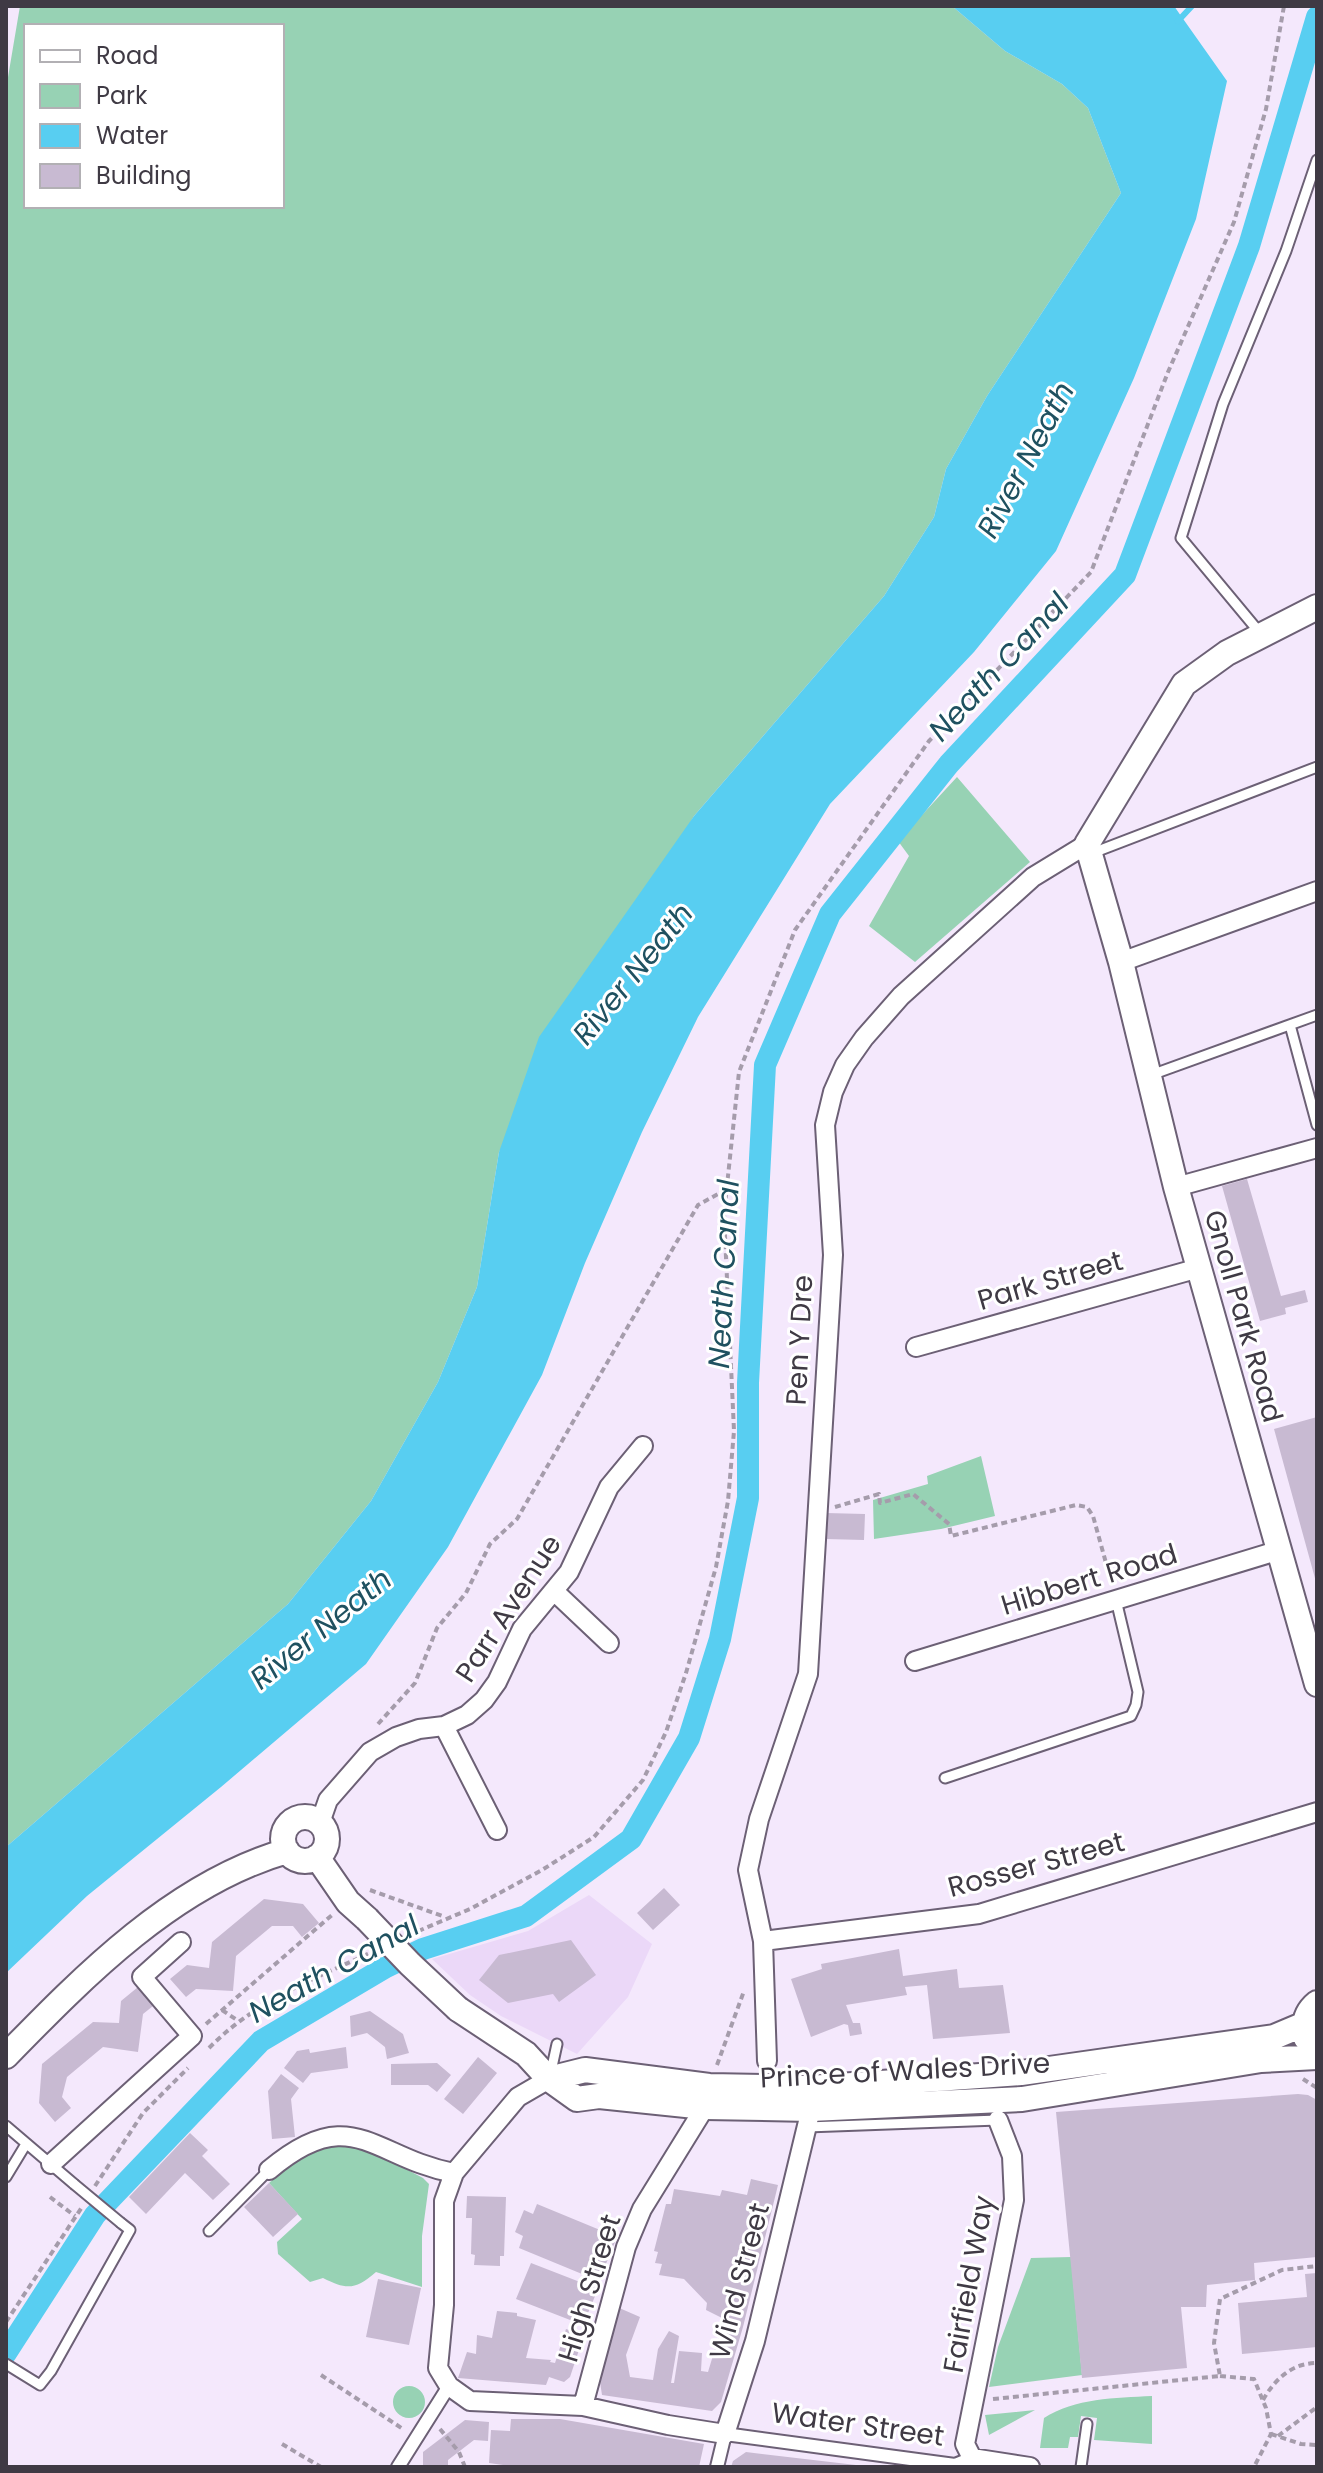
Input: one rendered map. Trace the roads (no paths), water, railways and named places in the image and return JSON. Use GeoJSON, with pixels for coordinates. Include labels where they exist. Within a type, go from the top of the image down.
{"type":"FeatureCollection","features":[{"type":"Feature","properties":{"kind":"main road"},"geometry":{"type":"LineString","coordinates":[[1089,849],[1184,684],[1227,653],[1317,607]]}},
{"type":"Feature","properties":{"kind":"main road","name":"Gnoll Park Road"},"geometry":{"type":"LineString","coordinates":[[1089,849],[1121,962],[1176,1187],[1317,1684]]}},
{"type":"Feature","properties":{"kind":"main road"},"geometry":{"type":"LineString","coordinates":[[308,1817],[320,1823],[327,1837],[323,1851],[317,1857],[298,1859],[287,1851],[283,1838],[294,1820],[308,1817]]}},
{"type":"Feature","properties":{"kind":"main road"},"geometry":{"type":"LineString","coordinates":[[6,2056],[77,1986],[137,1935],[196,1891],[254,1861],[287,1851]]}},
{"type":"Feature","properties":{"kind":"main road"},"geometry":{"type":"LineString","coordinates":[[317,1857],[350,1900],[410,1964],[458,2009],[526,2054],[549,2079]]}},
{"type":"Feature","properties":{"kind":"main road"},"geometry":{"type":"LineString","coordinates":[[1317,2003],[1307,2014],[1305,2024],[1309,2044],[1317,2055]]}},
{"type":"Feature","properties":{"kind":"main road","name":"Prince of Wales Drive"},"geometry":{"type":"LineString","coordinates":[[707,2096],[1021,2073],[1274,2037],[1305,2024]]}},
{"type":"Feature","properties":{"kind":"main road","name":"Prince of Wales Drive"},"geometry":{"type":"LineString","coordinates":[[549,2079],[585,2070],[809,2118],[993,2110],[1022,2099],[1261,2060],[1317,2055]]}},
{"type":"Feature","properties":{"kind":"street","name":"Pen Y Dre"},"geometry":{"type":"LineString","coordinates":[[767,2061],[763,1941],[748,1870],[759,1819],[808,1674],[833,1255],[825,1125],[833,1092],[845,1065],[864,1038],[901,996],[1033,877],[1089,849]]}},
{"type":"Feature","properties":{"kind":"street"},"geometry":{"type":"LineString","coordinates":[[1121,962],[1317,891]]}},
{"type":"Feature","properties":{"kind":"street"},"geometry":{"type":"LineString","coordinates":[[1176,1187],[1317,1148]]}},
{"type":"Feature","properties":{"kind":"street","name":"Park Street"},"geometry":{"type":"LineString","coordinates":[[916,1347],[1199,1268]]}},
{"type":"Feature","properties":{"kind":"street","name":"Parr Avenue"},"geometry":{"type":"LineString","coordinates":[[320,1823],[328,1800],[370,1752],[396,1737],[419,1729],[444,1726],[467,1715],[484,1700],[497,1682],[522,1629],[569,1572],[609,1487],[643,1446]]}},
{"type":"Feature","properties":{"kind":"street","name":"Hibbert Road"},"geometry":{"type":"LineString","coordinates":[[915,1661],[1280,1550]]}},
{"type":"Feature","properties":{"kind":"street"},"geometry":{"type":"LineString","coordinates":[[554,1591],[609,1643]]}},
{"type":"Feature","properties":{"kind":"street"},"geometry":{"type":"LineString","coordinates":[[444,1726],[497,1830]]}},
{"type":"Feature","properties":{"kind":"street","name":"Rosser Street"},"geometry":{"type":"LineString","coordinates":[[763,1941],[979,1914],[1317,1812]]}},
{"type":"Feature","properties":{"kind":"street"},"geometry":{"type":"LineString","coordinates":[[51,2164],[192,2036],[142,1977],[181,1942]]}},
{"type":"Feature","properties":{"kind":"street"},"geometry":{"type":"LineString","coordinates":[[549,2079],[518,2097],[454,2173],[444,2201],[444,2305],[438,2368],[449,2386],[470,2401],[583,2406],[725,2434]]}},
{"type":"Feature","properties":{"kind":"street","name":"High Street"},"geometry":{"type":"LineString","coordinates":[[583,2406],[626,2247],[642,2209],[707,2096]]}},
{"type":"Feature","properties":{"kind":"street","name":"Fairfield Way"},"geometry":{"type":"LineString","coordinates":[[972,2458],[965,2444],[1014,2200],[1012,2156],[993,2110]]}},
{"type":"Feature","properties":{"kind":"street","name":"Wind Street"},"geometry":{"type":"LineString","coordinates":[[717,2467],[755,2341],[809,2118]]}},
{"type":"Feature","properties":{"kind":"street"},"geometry":{"type":"LineString","coordinates":[[269,2170],[289,2153],[336,2136],[358,2136],[433,2169],[454,2173]]}},
{"type":"Feature","properties":{"kind":"street"},"geometry":{"type":"LineString","coordinates":[[398,2467],[449,2386]]}},
{"type":"Feature","properties":{"kind":"street","name":"Water Street"},"geometry":{"type":"LineString","coordinates":[[725,2434],[955,2465],[972,2458],[1030,2467]]}},
{"type":"Feature","properties":{"kind":"lane"},"geometry":{"type":"LineString","coordinates":[[1262,635],[1181,538],[1223,404],[1286,251],[1317,160]]}},
{"type":"Feature","properties":{"kind":"lane"},"geometry":{"type":"LineString","coordinates":[[1089,849],[1317,767]]}},
{"type":"Feature","properties":{"kind":"lane"},"geometry":{"type":"LineString","coordinates":[[1148,1076],[1317,1015]]}},
{"type":"Feature","properties":{"kind":"lane"},"geometry":{"type":"LineString","coordinates":[[1290,1025],[1317,1125]]}},
{"type":"Feature","properties":{"kind":"lane"},"geometry":{"type":"LineString","coordinates":[[945,1778],[1131,1716],[1138,1692],[1116,1600]]}},
{"type":"Feature","properties":{"kind":"lane"},"geometry":{"type":"LineString","coordinates":[[549,2079],[557,2044]]}},
{"type":"Feature","properties":{"kind":"lane"},"geometry":{"type":"LineString","coordinates":[[6,2126],[130,2230],[51,2371],[40,2385],[6,2364]]}},
{"type":"Feature","properties":{"kind":"lane"},"geometry":{"type":"LineString","coordinates":[[6,2177],[26,2144]]}},
{"type":"Feature","properties":{"kind":"lane"},"geometry":{"type":"LineString","coordinates":[[209,2231],[269,2170]]}},
{"type":"Feature","properties":{"kind":"lane"},"geometry":{"type":"LineString","coordinates":[[1081,2467],[1087,2424]]}},
{"type":"Feature","properties":{"kind":"water","name":"River Neath"},"geometry":{"type":"Polygon","coordinates":[[[952,6],[1174,6],[1227,81],[1196,219],[1134,378],[1056,551],[974,652],[830,804],[698,1017],[642,1132],[585,1263],[542,1375],[448,1547],[366,1664],[87,1896],[6,1973],[6,1847],[288,1604],[371,1501],[438,1382],[477,1287],[499,1152],[539,1037],[694,816],[884,596],[934,517],[946,469],[987,396],[1121,193],[1088,108],[1062,84],[1005,51],[952,6]]]}},
{"type":"Feature","properties":{"kind":"waterway"},"geometry":{"type":"LineString","coordinates":[[1178,21],[1192,6]]}},
{"type":"Feature","properties":{"kind":"waterway","name":"Neath Canal"},"geometry":{"type":"LineString","coordinates":[[6,2353],[95,2215],[261,2041],[386,1967],[423,1949],[526,1916],[631,1839],[689,1738],[720,1639],[748,1498],[748,1383],[765,1065],[830,914],[949,764],[1125,575],[1249,246],[1317,17]]}}]}
